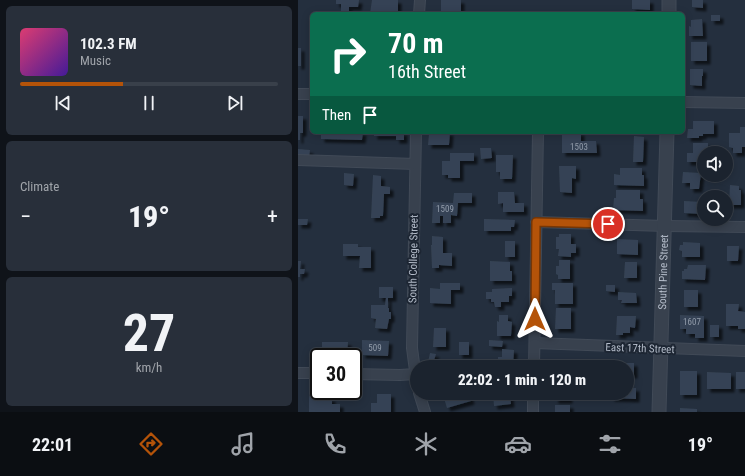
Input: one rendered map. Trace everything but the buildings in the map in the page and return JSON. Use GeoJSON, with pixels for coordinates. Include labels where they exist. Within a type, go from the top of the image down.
{"type":"FeatureCollection","features":[{"type":"Feature","properties":{"kind":"street"},"geometry":{"type":"LineString","coordinates":[[419,12],[420,0]]}},
{"type":"Feature","properties":{"kind":"street"},"geometry":{"type":"LineString","coordinates":[[669,0],[669,12]]}},
{"type":"Feature","properties":{"kind":"street"},"geometry":{"type":"LineString","coordinates":[[298,94],[310,94]]}},
{"type":"Feature","properties":{"kind":"street"},"geometry":{"type":"LineString","coordinates":[[685,102],[745,103]]}},
{"type":"Feature","properties":{"kind":"street","name":"South College Street"},"geometry":{"type":"LineString","coordinates":[[413,360],[412,348],[416,134]]}},
{"type":"Feature","properties":{"kind":"street"},"geometry":{"type":"LineString","coordinates":[[534,360],[538,134]]}},
{"type":"Feature","properties":{"kind":"street","name":"South Pine Street"},"geometry":{"type":"LineString","coordinates":[[659,412],[667,134]]}},
{"type":"Feature","properties":{"kind":"street"},"geometry":{"type":"LineString","coordinates":[[298,160],[415,164]]}},
{"type":"Feature","properties":{"kind":"street"},"geometry":{"type":"LineString","coordinates":[[536,222],[745,227]]}},
{"type":"Feature","properties":{"kind":"street","name":"East 17th Street"},"geometry":{"type":"LineString","coordinates":[[535,343],[745,351]]}},
{"type":"Feature","properties":{"kind":"street"},"geometry":{"type":"LineString","coordinates":[[298,373],[310,373]]}},
{"type":"Feature","properties":{"kind":"street"},"geometry":{"type":"LineString","coordinates":[[362,374],[410,374]]}},
{"type":"Feature","properties":{"kind":"street"},"geometry":{"type":"LineString","coordinates":[[421,400],[425,412]]}},
{"type":"Feature","properties":{"kind":"street"},"geometry":{"type":"LineString","coordinates":[[533,400],[533,412]]}},
{"type":"Feature","properties":{"kind":"route"},"geometry":{"type":"LineString","coordinates":[[535,319],[536,222],[608,224]]}}]}
